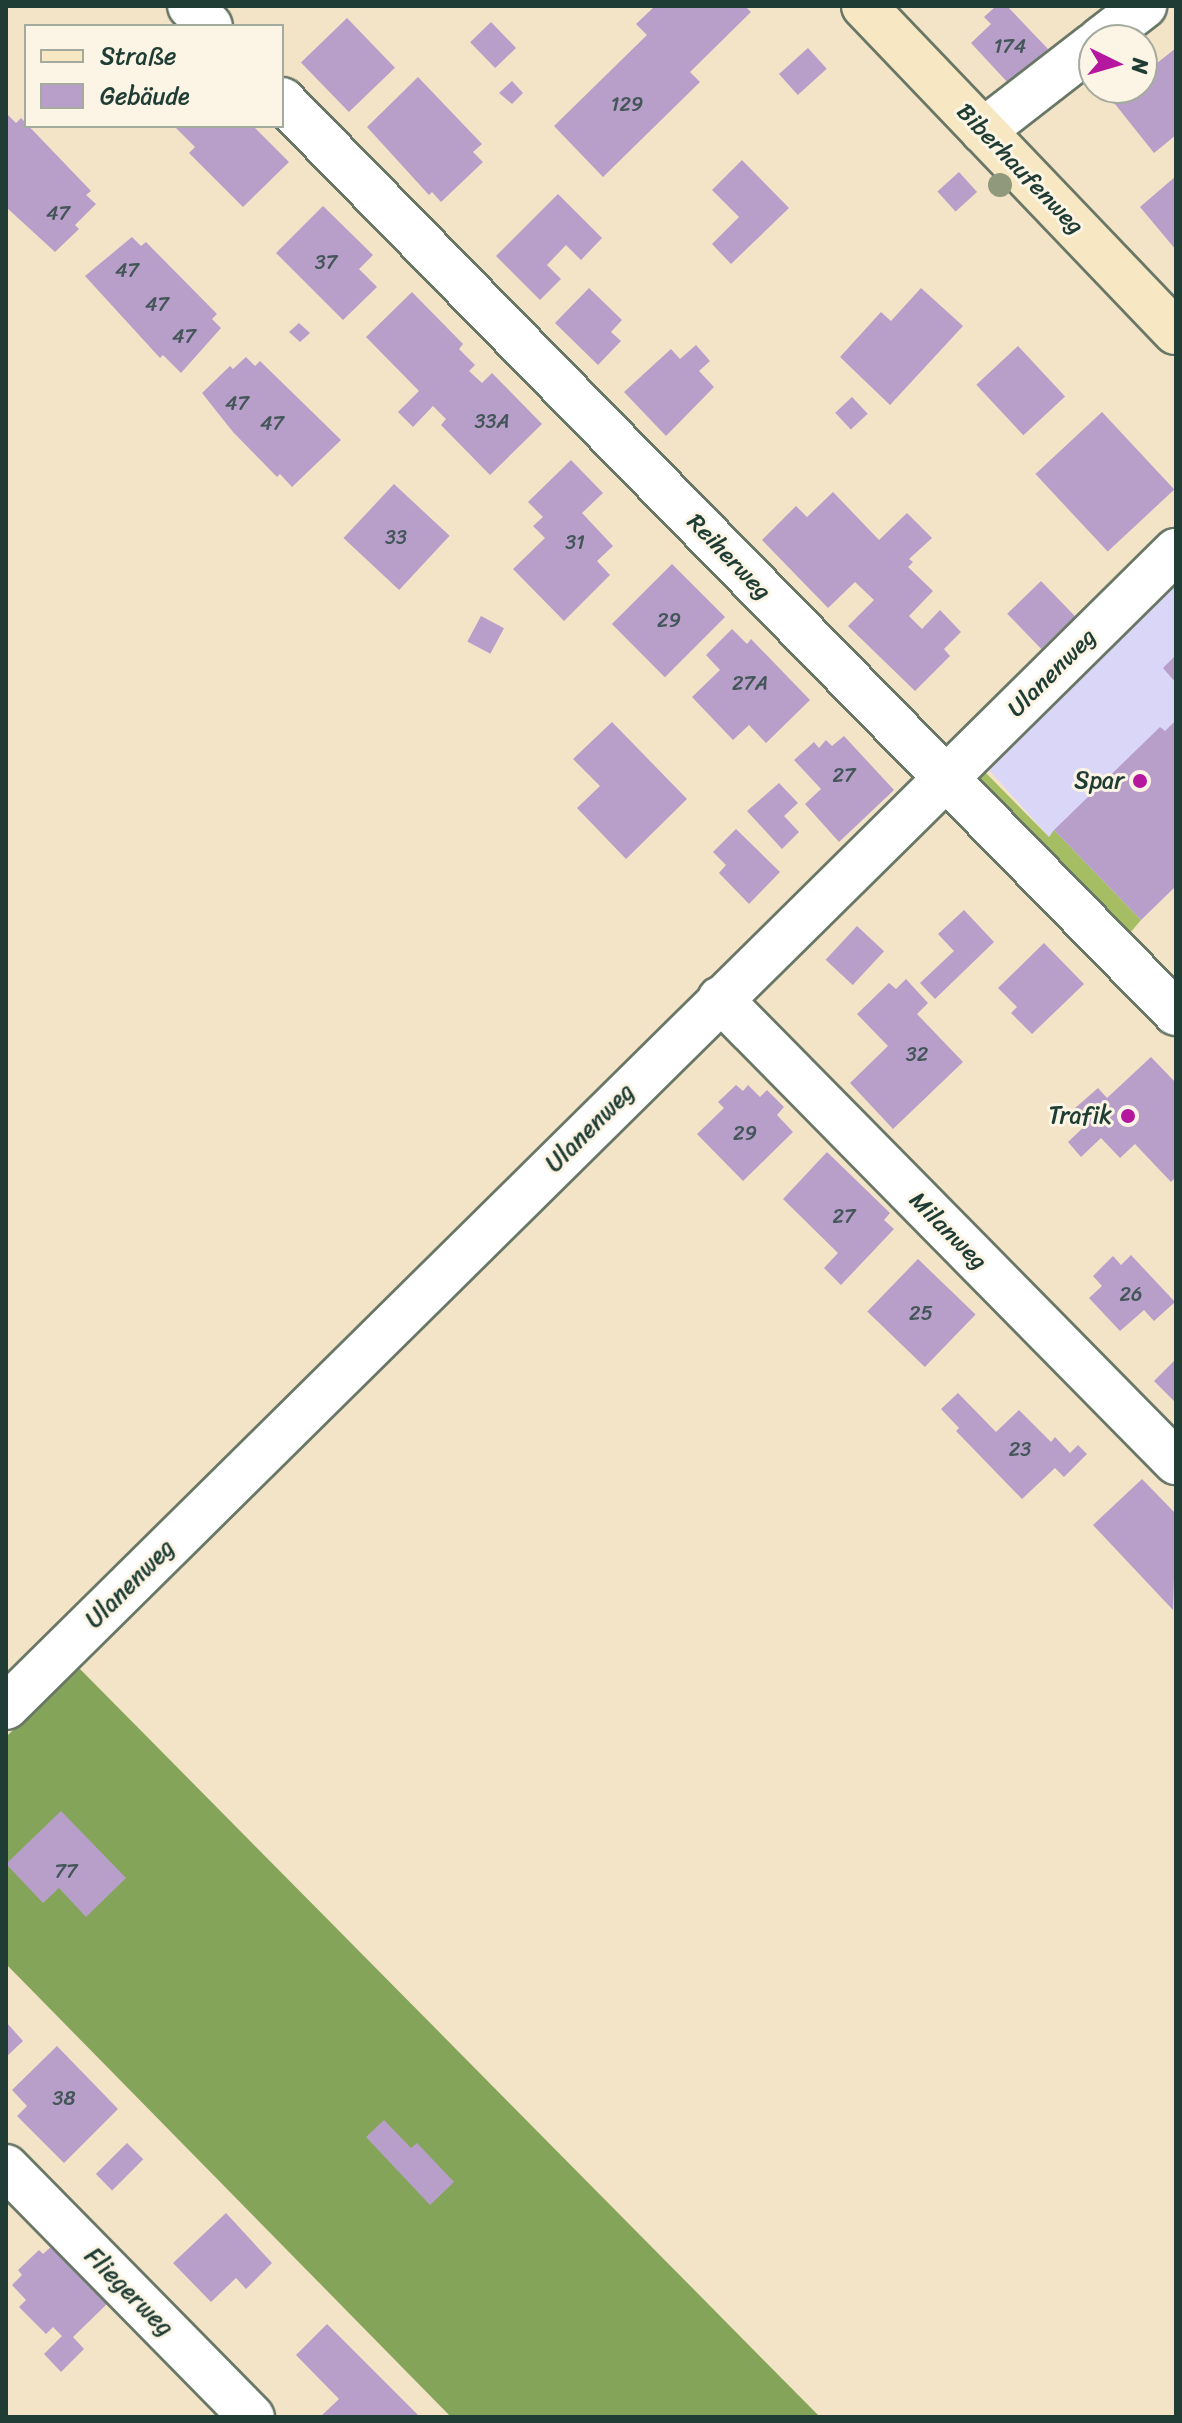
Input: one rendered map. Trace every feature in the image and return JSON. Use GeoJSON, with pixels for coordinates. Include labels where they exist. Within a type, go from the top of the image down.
{"type":"FeatureCollection","features":[{"type":"Feature","properties":{"kind":"main road","name":"Biberhaufenweg"},"geometry":{"type":"LineString","coordinates":[[864,6],[1176,332]]}},
{"type":"Feature","properties":{"kind":"street"},"geometry":{"type":"LineString","coordinates":[[190,6],[208,24]]}},
{"type":"Feature","properties":{"kind":"street"},"geometry":{"type":"LineString","coordinates":[[1121,24],[1144,6]]}},
{"type":"Feature","properties":{"kind":"street"},"geometry":{"type":"LineString","coordinates":[[983,131],[1078,57]]}},
{"type":"Feature","properties":{"kind":"street","name":"Reiherweg"},"geometry":{"type":"LineString","coordinates":[[284,102],[1176,1013]]}},
{"type":"Feature","properties":{"kind":"street","name":"Ulanenweg"},"geometry":{"type":"LineString","coordinates":[[6,1707],[1176,551]]}},
{"type":"Feature","properties":{"kind":"street","name":"Milanweg"},"geometry":{"type":"LineString","coordinates":[[720,999],[1176,1462]]}},
{"type":"Feature","properties":{"kind":"street","name":"Fliegerweg"},"geometry":{"type":"LineString","coordinates":[[6,2167],[252,2417]]}},
{"type":"Feature","properties":{"kind":"shaded area"},"geometry":{"type":"Polygon","coordinates":[[[1176,583],[1176,886],[1141,920],[1054,830],[1050,838],[989,770],[1176,583]]]}},
{"type":"Feature","properties":{"kind":"green space"},"geometry":{"type":"Polygon","coordinates":[[[983,770],[1049,837],[1054,830],[1141,920],[1124,940],[978,788],[983,770]]]}},
{"type":"Feature","properties":{"kind":"green space"},"geometry":{"type":"Polygon","coordinates":[[[77,1666],[820,2417],[451,2417],[6,1964],[6,1737],[77,1666]]]}},
{"type":"Feature","properties":{"kind":"building"},"geometry":{"type":"Polygon","coordinates":[[[655,6],[745,6],[751,12],[690,72],[700,82],[603,177],[554,126],[647,35],[636,24],[655,6]]]}},
{"type":"Feature","properties":{"kind":"building"},"geometry":{"type":"Polygon","coordinates":[[[996,6],[1007,6],[1048,49],[1010,85],[971,43],[991,24],[984,17],[996,6]]]}},
{"type":"Feature","properties":{"kind":"building"},"geometry":{"type":"Polygon","coordinates":[[[347,18],[395,68],[349,112],[301,62],[347,18]]]}},
{"type":"Feature","properties":{"kind":"building"},"geometry":{"type":"Polygon","coordinates":[[[491,22],[516,48],[495,68],[470,42],[491,22]]]}},
{"type":"Feature","properties":{"kind":"building"},"geometry":{"type":"Polygon","coordinates":[[[808,48],[827,69],[798,95],[779,74],[808,48]]]}},
{"type":"Feature","properties":{"kind":"building"},"geometry":{"type":"Polygon","coordinates":[[[1176,48],[1176,135],[1154,153],[1115,104],[1158,104],[1158,62],[1176,48]]]}},
{"type":"Feature","properties":{"kind":"building"},"geometry":{"type":"Polygon","coordinates":[[[418,77],[482,144],[473,152],[483,162],[441,202],[432,192],[429,195],[367,127],[418,77]]]}},
{"type":"Feature","properties":{"kind":"building"},"geometry":{"type":"Polygon","coordinates":[[[512,81],[523,93],[512,104],[499,93],[512,81]]]}},
{"type":"Feature","properties":{"kind":"building"},"geometry":{"type":"Polygon","coordinates":[[[6,113],[16,123],[21,118],[24,128],[31,128],[91,191],[86,195],[96,204],[75,225],[79,229],[55,252],[6,207],[6,113]]]}},
{"type":"Feature","properties":{"kind":"building"},"geometry":{"type":"Polygon","coordinates":[[[176,128],[255,128],[289,162],[243,207],[189,153],[195,147],[176,128]]]}},
{"type":"Feature","properties":{"kind":"building"},"geometry":{"type":"Polygon","coordinates":[[[742,160],[789,208],[731,264],[712,244],[739,217],[712,190],[742,160]]]}},
{"type":"Feature","properties":{"kind":"building"},"geometry":{"type":"Polygon","coordinates":[[[959,172],[977,192],[956,211],[937,191],[959,172]]]}},
{"type":"Feature","properties":{"kind":"building"},"geometry":{"type":"Polygon","coordinates":[[[1176,176],[1176,250],[1140,207],[1176,176]]]}},
{"type":"Feature","properties":{"kind":"building"},"geometry":{"type":"Polygon","coordinates":[[[558,194],[602,238],[581,260],[566,245],[547,265],[561,279],[540,300],[496,256],[558,194]]]}},
{"type":"Feature","properties":{"kind":"building"},"geometry":{"type":"Polygon","coordinates":[[[323,206],[373,255],[359,269],[377,287],[343,320],[276,253],[323,206]]]}},
{"type":"Feature","properties":{"kind":"building"},"geometry":{"type":"Polygon","coordinates":[[[132,237],[141,246],[146,242],[217,314],[212,319],[221,328],[181,373],[163,355],[160,358],[85,276],[132,237]]]}},
{"type":"Feature","properties":{"kind":"building"},"geometry":{"type":"Polygon","coordinates":[[[589,288],[622,320],[611,332],[621,341],[598,365],[555,323],[589,288]]]}},
{"type":"Feature","properties":{"kind":"building"},"geometry":{"type":"Polygon","coordinates":[[[921,288],[963,326],[890,405],[840,357],[881,312],[891,321],[921,288]]]}},
{"type":"Feature","properties":{"kind":"building"},"geometry":{"type":"Polygon","coordinates":[[[412,292],[463,344],[459,349],[475,365],[469,371],[482,383],[492,373],[542,424],[490,475],[441,425],[446,419],[433,406],[413,427],[398,412],[419,391],[366,337],[412,292]]]}},
{"type":"Feature","properties":{"kind":"building"},"geometry":{"type":"Polygon","coordinates":[[[299,323],[310,333],[300,342],[289,332],[299,323]]]}},
{"type":"Feature","properties":{"kind":"building"},"geometry":{"type":"Polygon","coordinates":[[[696,345],[710,361],[699,371],[714,387],[666,436],[624,392],[671,349],[680,359],[696,345]]]}},
{"type":"Feature","properties":{"kind":"building"},"geometry":{"type":"Polygon","coordinates":[[[1018,346],[1065,396],[1023,435],[976,385],[1018,346]]]}},
{"type":"Feature","properties":{"kind":"building"},"geometry":{"type":"Polygon","coordinates":[[[246,357],[255,366],[260,361],[341,440],[292,487],[280,474],[277,477],[233,432],[202,393],[230,366],[233,369],[246,357]]]}},
{"type":"Feature","properties":{"kind":"building"},"geometry":{"type":"Polygon","coordinates":[[[852,397],[868,414],[851,430],[835,413],[852,397]]]}},
{"type":"Feature","properties":{"kind":"building"},"geometry":{"type":"Polygon","coordinates":[[[1102,412],[1174,490],[1108,552],[1035,474],[1102,412]]]}},
{"type":"Feature","properties":{"kind":"building"},"geometry":{"type":"Polygon","coordinates":[[[571,460],[603,493],[582,513],[613,546],[597,561],[610,575],[564,621],[513,569],[545,538],[533,526],[543,517],[528,502],[571,460]]]}},
{"type":"Feature","properties":{"kind":"building"},"geometry":{"type":"Polygon","coordinates":[[[394,484],[450,536],[399,590],[344,538],[394,484]]]}},
{"type":"Feature","properties":{"kind":"building"},"geometry":{"type":"Polygon","coordinates":[[[833,492],[879,540],[907,513],[932,538],[909,559],[913,562],[908,567],[933,591],[909,616],[922,629],[940,610],[961,632],[944,649],[950,656],[915,691],[848,626],[874,600],[855,582],[828,608],[762,540],[796,506],[807,517],[833,492]]]}},
{"type":"Feature","properties":{"kind":"building"},"geometry":{"type":"Polygon","coordinates":[[[672,564],[725,617],[665,677],[612,624],[672,564]]]}},
{"type":"Feature","properties":{"kind":"building"},"geometry":{"type":"Polygon","coordinates":[[[1041,581],[1075,616],[1041,649],[1007,614],[1041,581]]]}},
{"type":"Feature","properties":{"kind":"building"},"geometry":{"type":"Polygon","coordinates":[[[481,616],[504,628],[490,654],[467,642],[481,616]]]}},
{"type":"Feature","properties":{"kind":"building"},"geometry":{"type":"Polygon","coordinates":[[[732,629],[747,644],[751,639],[810,700],[766,743],[749,725],[733,740],[692,697],[720,670],[706,655],[732,629]]]}},
{"type":"Feature","properties":{"kind":"building"},"geometry":{"type":"Polygon","coordinates":[[[1176,655],[1176,683],[1163,668],[1176,655]]]}},
{"type":"Feature","properties":{"kind":"building","name":"Spar"},"geometry":{"type":"Polygon","coordinates":[[[1176,720],[1176,886],[1141,920],[1054,830],[1160,727],[1165,731],[1176,720]]]}},
{"type":"Feature","properties":{"kind":"building"},"geometry":{"type":"Polygon","coordinates":[[[612,722],[687,799],[626,859],[577,808],[600,786],[573,759],[612,722]]]}},
{"type":"Feature","properties":{"kind":"building"},"geometry":{"type":"Polygon","coordinates":[[[844,736],[894,790],[839,842],[805,804],[821,789],[794,760],[814,742],[819,748],[826,740],[832,746],[844,736]]]}},
{"type":"Feature","properties":{"kind":"building"},"geometry":{"type":"Polygon","coordinates":[[[779,783],[798,803],[784,816],[799,832],[782,849],[747,811],[779,783]]]}},
{"type":"Feature","properties":{"kind":"building"},"geometry":{"type":"Polygon","coordinates":[[[736,829],[780,872],[749,904],[719,873],[726,865],[713,852],[736,829]]]}},
{"type":"Feature","properties":{"kind":"building"},"geometry":{"type":"Polygon","coordinates":[[[964,910],[994,942],[935,999],[920,983],[954,951],[938,934],[964,910]]]}},
{"type":"Feature","properties":{"kind":"building"},"geometry":{"type":"Polygon","coordinates":[[[857,926],[884,951],[853,985],[826,960],[857,926]]]}},
{"type":"Feature","properties":{"kind":"building"},"geometry":{"type":"Polygon","coordinates":[[[1044,943],[1084,984],[1032,1034],[1011,1013],[1017,1007],[998,988],[1044,943]]]}},
{"type":"Feature","properties":{"kind":"building"},"geometry":{"type":"Polygon","coordinates":[[[906,979],[928,1003],[917,1014],[963,1062],[893,1129],[850,1083],[888,1046],[857,1014],[889,983],[896,989],[906,979]]]}},
{"type":"Feature","properties":{"kind":"building","name":"Trafik"},"geometry":{"type":"Polygon","coordinates":[[[1151,1057],[1176,1083],[1176,1177],[1171,1182],[1135,1144],[1120,1158],[1101,1138],[1081,1157],[1068,1142],[1088,1123],[1074,1109],[1098,1088],[1107,1098],[1151,1057]]]}},
{"type":"Feature","properties":{"kind":"building"},"geometry":{"type":"Polygon","coordinates":[[[736,1085],[743,1091],[748,1085],[760,1097],[767,1090],[784,1107],[777,1115],[793,1132],[743,1181],[697,1134],[724,1108],[718,1102],[736,1085]]]}},
{"type":"Feature","properties":{"kind":"building"},"geometry":{"type":"Polygon","coordinates":[[[827,1152],[890,1213],[884,1220],[894,1229],[841,1285],[824,1268],[838,1253],[783,1199],[827,1152]]]}},
{"type":"Feature","properties":{"kind":"building"},"geometry":{"type":"Polygon","coordinates":[[[1131,1255],[1175,1302],[1154,1321],[1144,1310],[1120,1331],[1089,1298],[1102,1286],[1093,1276],[1113,1256],[1121,1265],[1131,1255]]]}},
{"type":"Feature","properties":{"kind":"building"},"geometry":{"type":"Polygon","coordinates":[[[918,1259],[976,1315],[925,1367],[867,1312],[918,1259]]]}},
{"type":"Feature","properties":{"kind":"building"},"geometry":{"type":"Polygon","coordinates":[[[1176,1359],[1176,1403],[1154,1381],[1176,1359]]]}},
{"type":"Feature","properties":{"kind":"building"},"geometry":{"type":"Polygon","coordinates":[[[958,1393],[996,1432],[1019,1410],[1051,1442],[1055,1437],[1070,1453],[1078,1445],[1087,1454],[1064,1477],[1055,1468],[1022,1499],[956,1431],[959,1428],[941,1409],[958,1393]]]}},
{"type":"Feature","properties":{"kind":"building"},"geometry":{"type":"Polygon","coordinates":[[[1142,1479],[1176,1514],[1173,1610],[1093,1525],[1142,1479]]]}},
{"type":"Feature","properties":{"kind":"building"},"geometry":{"type":"Polygon","coordinates":[[[61,1811],[126,1878],[86,1917],[59,1888],[43,1903],[6,1864],[61,1811]]]}},
{"type":"Feature","properties":{"kind":"building"},"geometry":{"type":"Polygon","coordinates":[[[6,2022],[23,2041],[6,2057],[6,2022]]]}},
{"type":"Feature","properties":{"kind":"building"},"geometry":{"type":"Polygon","coordinates":[[[57,2046],[118,2109],[64,2163],[17,2116],[27,2106],[12,2090],[57,2046]]]}},
{"type":"Feature","properties":{"kind":"building"},"geometry":{"type":"Polygon","coordinates":[[[384,2120],[411,2148],[417,2143],[454,2182],[430,2205],[366,2137],[384,2120]]]}},
{"type":"Feature","properties":{"kind":"building"},"geometry":{"type":"Polygon","coordinates":[[[127,2143],[143,2159],[112,2190],[96,2174],[127,2143]]]}},
{"type":"Feature","properties":{"kind":"building"},"geometry":{"type":"Polygon","coordinates":[[[226,2213],[272,2263],[246,2289],[236,2278],[211,2302],[173,2263],[226,2213]]]}},
{"type":"Feature","properties":{"kind":"building"},"geometry":{"type":"Polygon","coordinates":[[[52,2246],[108,2303],[73,2337],[84,2349],[61,2372],[44,2354],[62,2336],[53,2327],[46,2334],[19,2307],[26,2300],[12,2285],[22,2275],[18,2270],[39,2250],[43,2254],[52,2246]]]}},
{"type":"Feature","properties":{"kind":"building"},"geometry":{"type":"Polygon","coordinates":[[[327,2324],[420,2417],[320,2417],[339,2399],[296,2355],[327,2324]]]}},
{"type":"Feature","properties":{"kind":"place","name":"Spar"},"geometry":{"type":"Point","coordinates":[1140,781]}},
{"type":"Feature","properties":{"kind":"place","name":"Trafik"},"geometry":{"type":"Point","coordinates":[1128,1116]}}]}
